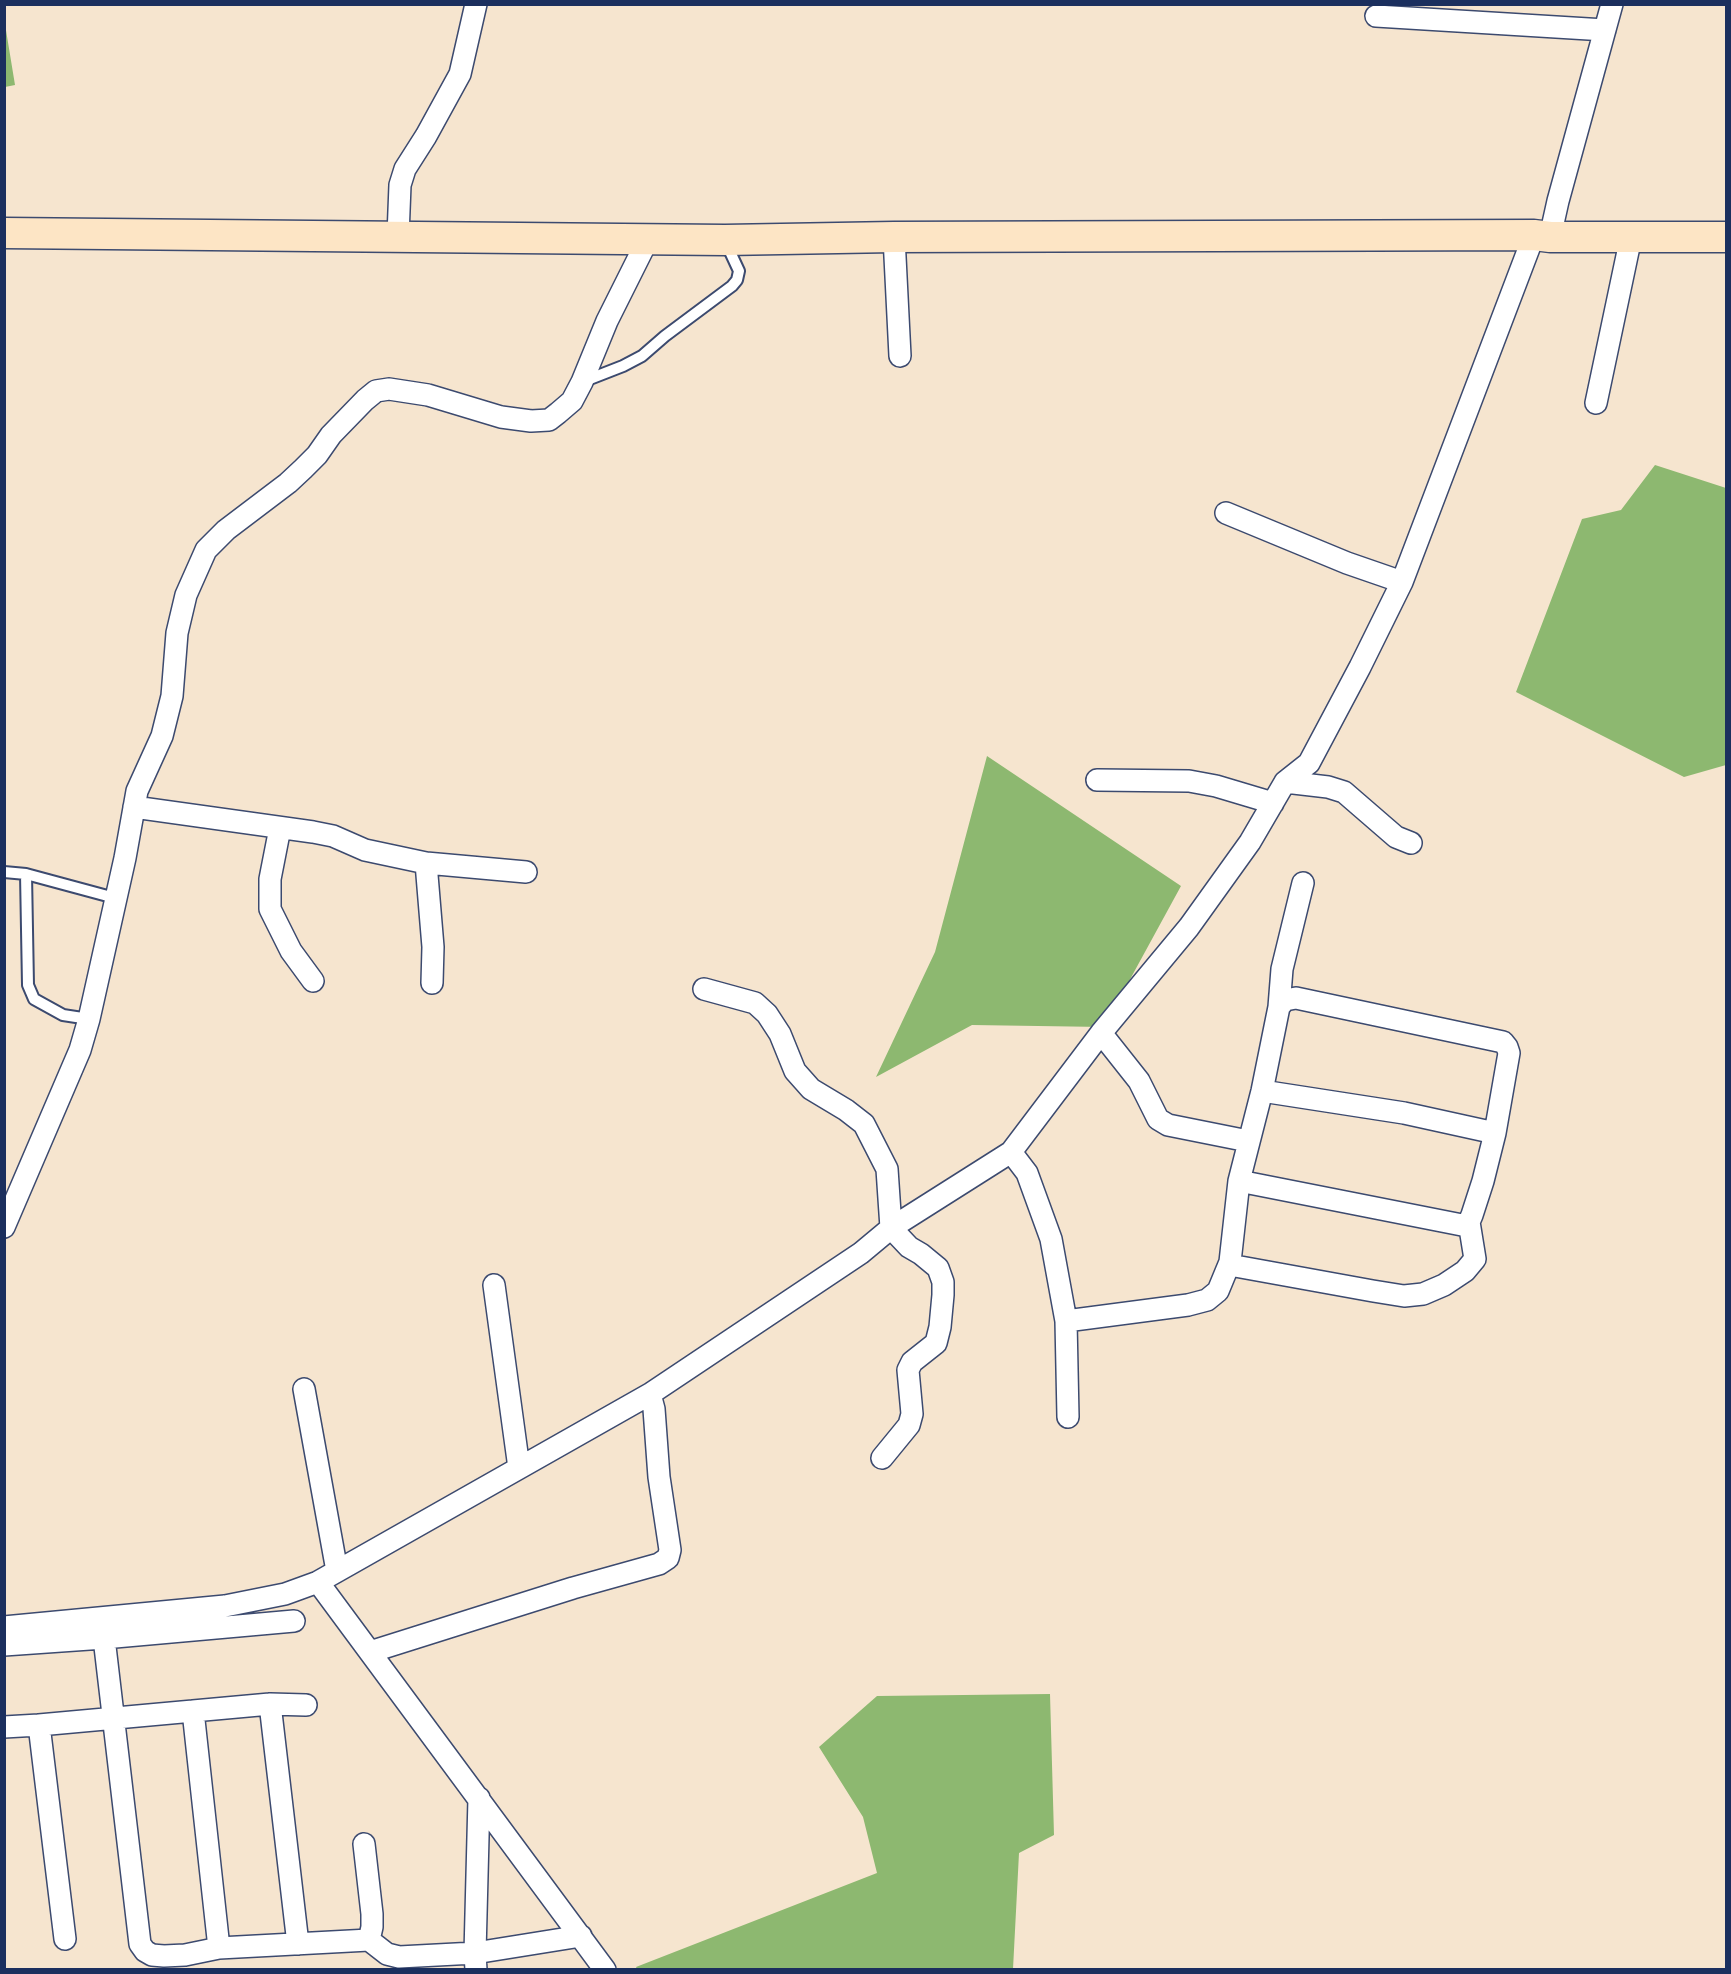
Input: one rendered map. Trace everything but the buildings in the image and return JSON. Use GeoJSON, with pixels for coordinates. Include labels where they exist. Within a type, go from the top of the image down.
{"type":"FeatureCollection","features":[{"type":"Feature","properties":{"kind":"main road"},"geometry":{"type":"LineString","coordinates":[[4,233],[725,240],[894,237],[1726,237]]}},
{"type":"Feature","properties":{"kind":"street"},"geometry":{"type":"LineString","coordinates":[[398,236],[400,185],[405,169],[460,74],[476,4]]}},
{"type":"Feature","properties":{"kind":"street"},"geometry":{"type":"LineString","coordinates":[[4,1645],[104,1629],[285,1594],[318,1582],[650,1394],[861,1253],[891,1228],[1011,1152],[1101,1033],[1189,927],[1250,842],[1285,782],[1309,763],[1360,667],[1402,582],[1558,201],[1612,4]]}},
{"type":"Feature","properties":{"kind":"street"},"geometry":{"type":"LineString","coordinates":[[1376,16],[1605,30]]}},
{"type":"Feature","properties":{"kind":"street"},"geometry":{"type":"LineString","coordinates":[[894,237],[900,356]]}},
{"type":"Feature","properties":{"kind":"street"},"geometry":{"type":"LineString","coordinates":[[1596,403],[1631,237]]}},
{"type":"Feature","properties":{"kind":"street"},"geometry":{"type":"LineString","coordinates":[[4,1227],[80,1050],[125,858],[134,807],[144,773],[162,736],[172,696],[177,633],[186,595],[206,550],[226,530],[288,483],[317,454],[331,435],[376,391],[389,389],[428,395],[501,417],[540,422],[549,420],[572,401],[582,382],[643,239]]}},
{"type":"Feature","properties":{"kind":"street"},"geometry":{"type":"LineString","coordinates":[[1226,513],[1347,563],[1402,582]]}},
{"type":"Feature","properties":{"kind":"street"},"geometry":{"type":"LineString","coordinates":[[1097,780],[1189,781],[1216,786],[1273,803]]}},
{"type":"Feature","properties":{"kind":"street"},"geometry":{"type":"LineString","coordinates":[[1285,782],[1328,787],[1344,792],[1396,837],[1411,843]]}},
{"type":"Feature","properties":{"kind":"street"},"geometry":{"type":"LineString","coordinates":[[134,807],[333,836],[365,850],[426,863],[526,872]]}},
{"type":"Feature","properties":{"kind":"street"},"geometry":{"type":"LineString","coordinates":[[280,828],[270,879],[270,909],[291,951],[313,981]]}},
{"type":"Feature","properties":{"kind":"street"},"geometry":{"type":"LineString","coordinates":[[426,863],[433,947],[432,983]]}},
{"type":"Feature","properties":{"kind":"street"},"geometry":{"type":"LineString","coordinates":[[1066,1321],[1188,1305],[1207,1300],[1218,1291],[1230,1262],[1239,1181],[1262,1091],[1279,1007],[1282,969],[1303,883]]}},
{"type":"Feature","properties":{"kind":"street"},"geometry":{"type":"LineString","coordinates":[[704,989],[755,1003],[767,1014],[780,1034],[795,1071],[811,1089],[864,1124],[887,1169],[891,1228],[909,1247],[938,1268],[943,1282],[943,1295],[936,1342],[912,1362],[908,1370],[912,1406],[909,1425],[882,1458]]}},
{"type":"Feature","properties":{"kind":"street"},"geometry":{"type":"LineString","coordinates":[[1230,1262],[1235,1266],[1404,1296],[1423,1294],[1444,1285],[1465,1271],[1475,1259],[1469,1222],[1483,1181],[1495,1133],[1509,1053],[1507,1047],[1503,1042],[1296,998],[1285,1000],[1279,1007]]}},
{"type":"Feature","properties":{"kind":"street"},"geometry":{"type":"LineString","coordinates":[[1101,1033],[1139,1081],[1158,1119],[1168,1125],[1248,1141]]}},
{"type":"Feature","properties":{"kind":"street"},"geometry":{"type":"LineString","coordinates":[[1262,1091],[1404,1113],[1495,1133]]}},
{"type":"Feature","properties":{"kind":"street"},"geometry":{"type":"LineString","coordinates":[[1011,1152],[1027,1173],[1051,1239],[1066,1321],[1068,1417]]}},
{"type":"Feature","properties":{"kind":"street"},"geometry":{"type":"LineString","coordinates":[[1239,1181],[1462,1225],[1469,1222]]}},
{"type":"Feature","properties":{"kind":"street"},"geometry":{"type":"LineString","coordinates":[[494,1285],[519,1468]]}},
{"type":"Feature","properties":{"kind":"street"},"geometry":{"type":"LineString","coordinates":[[304,1389],[337,1571]]}},
{"type":"Feature","properties":{"kind":"street"},"geometry":{"type":"LineString","coordinates":[[370,1652],[573,1588],[659,1564],[668,1558],[670,1550],[659,1477],[654,1409],[650,1394]]}},
{"type":"Feature","properties":{"kind":"street"},"geometry":{"type":"LineString","coordinates":[[318,1582],[605,1970]]}},
{"type":"Feature","properties":{"kind":"street"},"geometry":{"type":"LineString","coordinates":[[4,1628],[104,1629],[294,1621]]}},
{"type":"Feature","properties":{"kind":"street"},"geometry":{"type":"LineString","coordinates":[[104,1629],[140,1944],[145,1951],[152,1955],[185,1955],[219,1948],[369,1940],[387,1954],[399,1957],[476,1961],[581,1936]]}},
{"type":"Feature","properties":{"kind":"street"},"geometry":{"type":"LineString","coordinates":[[4,1726],[39,1725],[270,1704],[306,1705]]}},
{"type":"Feature","properties":{"kind":"street"},"geometry":{"type":"LineString","coordinates":[[270,1704],[297,1944]]}},
{"type":"Feature","properties":{"kind":"street"},"geometry":{"type":"LineString","coordinates":[[193,1711],[219,1948]]}},
{"type":"Feature","properties":{"kind":"street"},"geometry":{"type":"LineString","coordinates":[[39,1725],[65,1939]]}},
{"type":"Feature","properties":{"kind":"street"},"geometry":{"type":"LineString","coordinates":[[476,1961],[479,1798]]}},
{"type":"Feature","properties":{"kind":"street"},"geometry":{"type":"LineString","coordinates":[[364,1844],[372,1914],[369,1940]]}},
{"type":"Feature","properties":{"kind":"lane"},"geometry":{"type":"LineString","coordinates":[[582,382],[642,356],[732,286],[737,280],[739,271],[725,240]]}},
{"type":"Feature","properties":{"kind":"lane"},"geometry":{"type":"LineString","coordinates":[[4,872],[26,874],[115,898]]}},
{"type":"Feature","properties":{"kind":"lane"},"geometry":{"type":"LineString","coordinates":[[26,874],[28,985],[34,999],[63,1015],[89,1019]]}},
{"type":"Feature","properties":{"kind":"green space"},"geometry":{"type":"Polygon","coordinates":[[[4,18],[15,85],[5,87],[4,87],[4,18]]]}},
{"type":"Feature","properties":{"kind":"green space"},"geometry":{"type":"Polygon","coordinates":[[[1655,465],[1726,488],[1726,765],[1684,777],[1516,692],[1582,519],[1621,510],[1655,465]]]}},
{"type":"Feature","properties":{"kind":"green space"},"geometry":{"type":"Polygon","coordinates":[[[987,756],[1181,886],[1104,1027],[972,1025],[876,1077],[935,952],[987,756]]]}},
{"type":"Feature","properties":{"kind":"green space"},"geometry":{"type":"Polygon","coordinates":[[[1050,1694],[1054,1835],[1019,1853],[1013,1969],[637,1969],[636,1967],[877,1873],[863,1817],[819,1747],[877,1696],[1050,1694]]]}}]}
